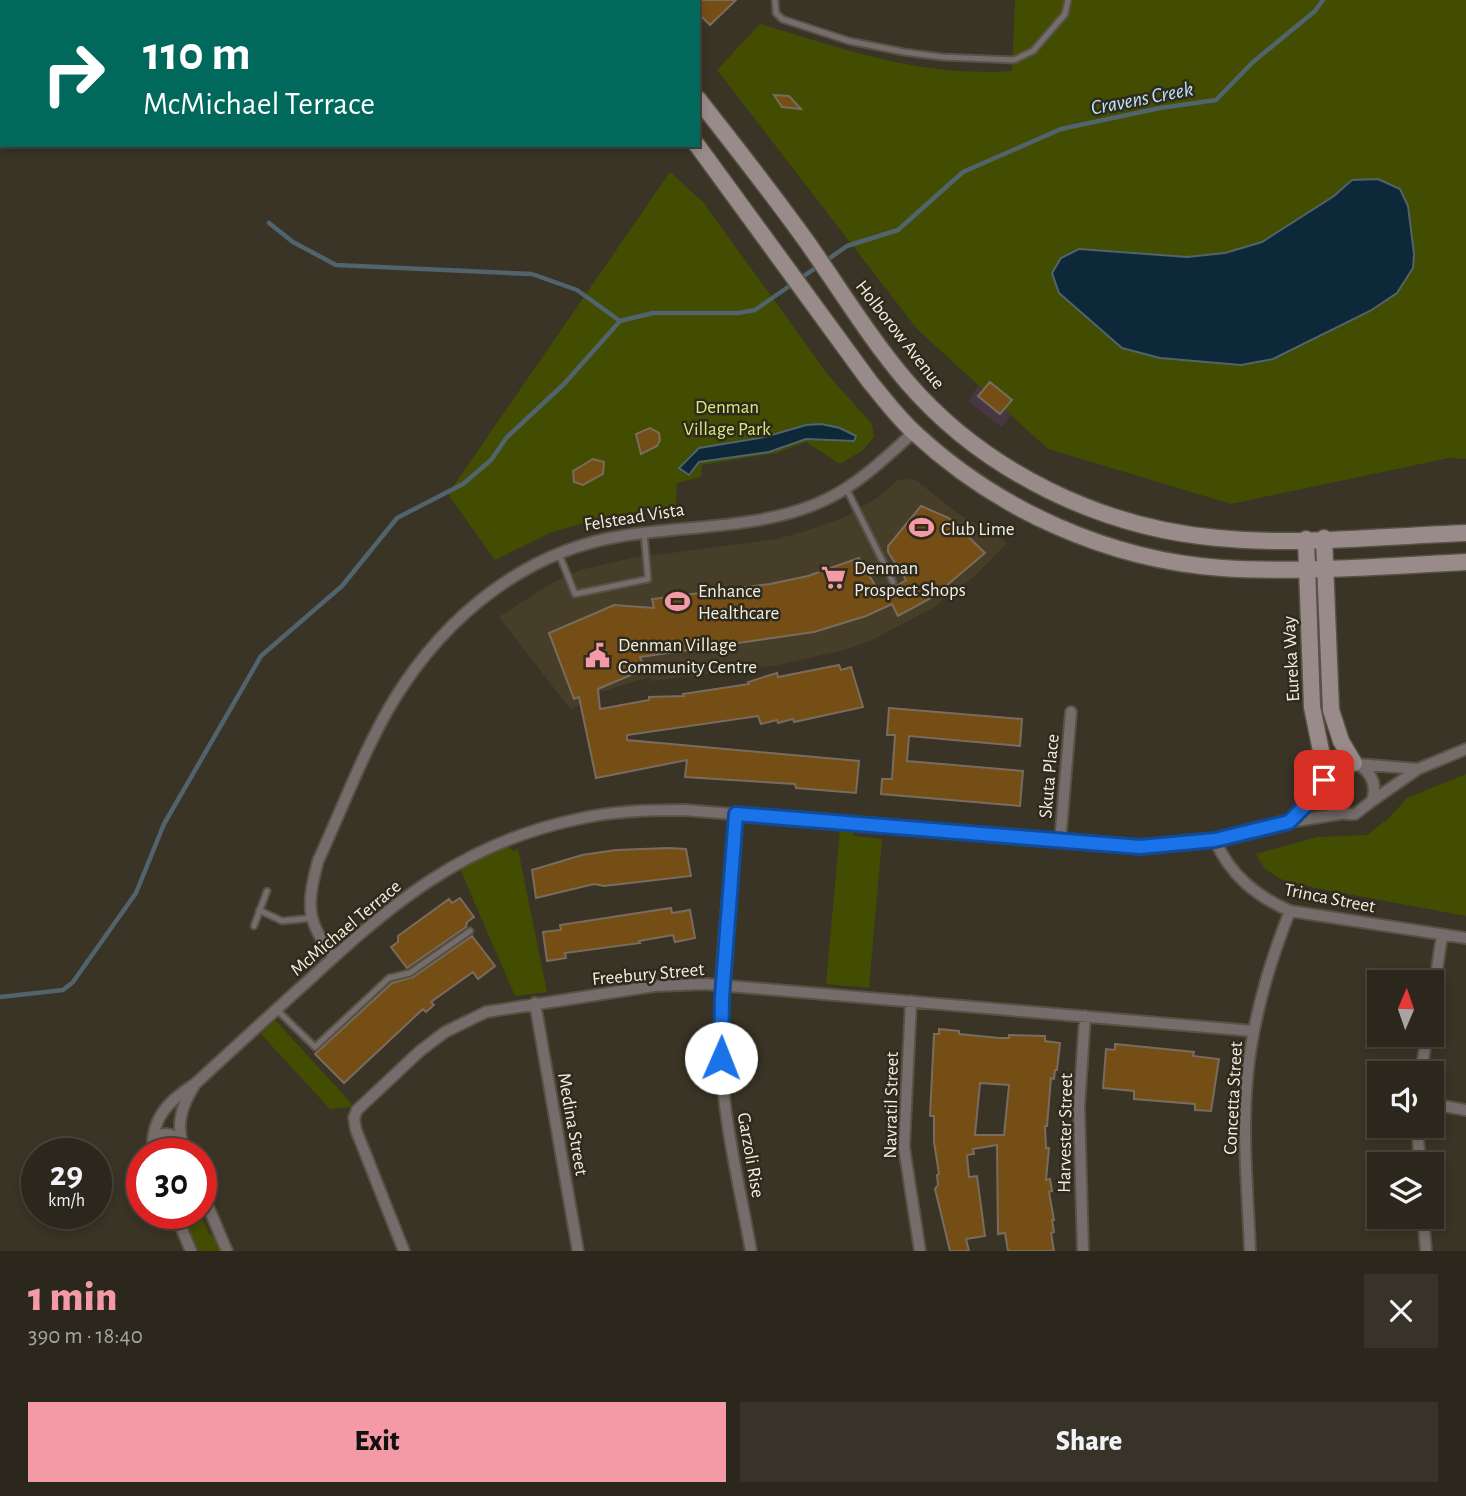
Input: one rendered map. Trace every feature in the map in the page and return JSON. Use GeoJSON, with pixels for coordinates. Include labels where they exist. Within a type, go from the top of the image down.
{"type":"FeatureCollection","features":[{"type":"Feature","properties":{"kind":"main road","name":"Holborow Avenue"},"geometry":{"type":"LineString","coordinates":[[700,102],[775,198],[894,365],[936,412],[1003,464],[1038,485],[1078,504],[1126,521],[1175,533],[1218,538],[1306,539],[1466,533]]}},
{"type":"Feature","properties":{"kind":"main road"},"geometry":{"type":"LineString","coordinates":[[698,147],[870,382],[914,432],[939,454],[1003,498],[1056,526],[1093,540],[1167,561],[1220,568],[1307,568],[1466,562]]}},
{"type":"Feature","properties":{"kind":"main road","name":"Felstead Vista"},"geometry":{"type":"LineString","coordinates":[[914,432],[936,412]]}},
{"type":"Feature","properties":{"kind":"main road","name":"Eureka Way"},"geometry":{"type":"LineString","coordinates":[[1324,538],[1331,710],[1340,741],[1357,764]]}},
{"type":"Feature","properties":{"kind":"main road","name":"Eureka Way"},"geometry":{"type":"LineString","coordinates":[[1306,539],[1312,707],[1325,778]]}},
{"type":"Feature","properties":{"kind":"street","name":"Felstead Vista"},"geometry":{"type":"LineString","coordinates":[[334,956],[317,935],[312,918],[312,885],[318,861],[383,721],[407,680],[435,643],[467,610],[520,572],[579,546],[644,533],[777,516],[811,506],[859,480],[914,432]]}},
{"type":"Feature","properties":{"kind":"street","name":"Skuta Place"},"geometry":{"type":"LineString","coordinates":[[1060,842],[1071,712]]}},
{"type":"Feature","properties":{"kind":"street"},"geometry":{"type":"LineString","coordinates":[[1325,778],[1322,788],[1327,804],[1340,814],[1355,814],[1418,769],[1466,749]]}},
{"type":"Feature","properties":{"kind":"street"},"geometry":{"type":"LineString","coordinates":[[1357,764],[1366,770],[1374,784],[1372,801]]}},
{"type":"Feature","properties":{"kind":"street"},"geometry":{"type":"LineString","coordinates":[[1289,822],[1339,765],[1418,769]]}},
{"type":"Feature","properties":{"kind":"street","name":"McMichael Terrace"},"geometry":{"type":"LineString","coordinates":[[154,1138],[159,1115],[173,1099],[195,1084],[381,914],[427,881],[476,854],[526,833],[578,819],[631,811],[684,810],[1140,847],[1215,840],[1289,822],[1340,814]]}},
{"type":"Feature","properties":{"kind":"street","name":"Garzoli Rise"},"geometry":{"type":"LineString","coordinates":[[736,814],[723,985],[721,1058],[724,1099],[751,1251]]}},
{"type":"Feature","properties":{"kind":"street","name":"Trinca Street"},"geometry":{"type":"LineString","coordinates":[[1215,840],[1232,869],[1249,888],[1269,902],[1290,911],[1466,938]]}},
{"type":"Feature","properties":{"kind":"street","name":"Concetta Street"},"geometry":{"type":"LineString","coordinates":[[1250,1251],[1245,1129],[1253,1031],[1264,984],[1290,911]]}},
{"type":"Feature","properties":{"kind":"street"},"geometry":{"type":"LineString","coordinates":[[1437,970],[1442,934]]}},
{"type":"Feature","properties":{"kind":"street","name":"Freebury Street"},"geometry":{"type":"LineString","coordinates":[[404,1251],[356,1130],[354,1118],[357,1110],[420,1051],[445,1032],[486,1012],[654,986],[723,985],[1253,1031]]}},
{"type":"Feature","properties":{"kind":"street","name":"Navratil Street"},"geometry":{"type":"LineString","coordinates":[[912,1001],[904,1147],[920,1251]]}},
{"type":"Feature","properties":{"kind":"street","name":"Medina Street"},"geometry":{"type":"LineString","coordinates":[[535,1003],[579,1251]]}},
{"type":"Feature","properties":{"kind":"street","name":"Harvester Street"},"geometry":{"type":"LineString","coordinates":[[1083,1251],[1079,1107],[1085,1016]]}},
{"type":"Feature","properties":{"kind":"street","name":"McMichael Terrace"},"geometry":{"type":"LineString","coordinates":[[181,1138],[181,1110],[195,1084]]}},
{"type":"Feature","properties":{"kind":"street"},"geometry":{"type":"LineString","coordinates":[[1444,1106],[1466,1110]]}},
{"type":"Feature","properties":{"kind":"street"},"geometry":{"type":"LineString","coordinates":[[156,1138],[166,1133],[175,1138]]}},
{"type":"Feature","properties":{"kind":"street"},"geometry":{"type":"LineString","coordinates":[[217,1228],[227,1251]]}},
{"type":"Feature","properties":{"kind":"street"},"geometry":{"type":"LineString","coordinates":[[182,1229],[191,1251]]}},
{"type":"Feature","properties":{"kind":"street"},"geometry":{"type":"LineString","coordinates":[[1424,1229],[1426,1251]]}},
{"type":"Feature","properties":{"kind":"lane"},"geometry":{"type":"LineString","coordinates":[[775,0],[776,13],[782,19],[849,41],[942,57],[1002,61],[1024,57],[1033,51],[1065,14],[1068,0]]}},
{"type":"Feature","properties":{"kind":"lane"},"geometry":{"type":"LineString","coordinates":[[846,488],[893,582]]}},
{"type":"Feature","properties":{"kind":"lane"},"geometry":{"type":"LineString","coordinates":[[559,554],[575,594],[648,579],[644,533]]}},
{"type":"Feature","properties":{"kind":"lane"},"geometry":{"type":"LineString","coordinates":[[254,926],[267,891]]}},
{"type":"Feature","properties":{"kind":"lane"},"geometry":{"type":"LineString","coordinates":[[260,910],[282,920],[312,918]]}},
{"type":"Feature","properties":{"kind":"lane"},"geometry":{"type":"LineString","coordinates":[[276,1009],[315,1047],[389,978],[410,973],[470,931]]}},
{"type":"Feature","properties":{"kind":"shaded area"},"geometry":{"type":"Polygon","coordinates":[[[1002,349],[1043,381],[1001,427],[968,401],[1002,349]]]}},
{"type":"Feature","properties":{"kind":"shaded area"},"geometry":{"type":"Polygon","coordinates":[[[914,479],[959,514],[1007,543],[978,573],[933,608],[872,640],[845,650],[778,665],[652,681],[650,677],[600,692],[571,710],[499,617],[550,584],[580,570],[632,558],[777,539],[845,517],[877,498],[898,480],[914,479]]]}},
{"type":"Feature","properties":{"kind":"green space"},"geometry":{"type":"Polygon","coordinates":[[[1015,0],[1466,0],[1466,459],[1449,458],[1231,504],[1048,449],[917,329],[717,70],[760,24],[853,52],[914,66],[978,72],[1012,71],[1015,0]]]}},
{"type":"Feature","properties":{"kind":"green space","name":"Denman Village Park"},"geometry":{"type":"Polygon","coordinates":[[[670,172],[703,202],[829,376],[872,424],[874,437],[863,450],[840,464],[806,442],[777,453],[702,465],[701,477],[677,483],[676,506],[603,517],[550,533],[495,560],[448,494],[670,172]]]}},
{"type":"Feature","properties":{"kind":"green space"},"geometry":{"type":"Polygon","coordinates":[[[1466,774],[1466,916],[1280,879],[1264,868],[1256,854],[1317,837],[1367,835],[1389,818],[1407,798],[1466,774]]]}},
{"type":"Feature","properties":{"kind":"green space"},"geometry":{"type":"Polygon","coordinates":[[[840,829],[851,830],[855,836],[882,839],[869,988],[826,984],[840,829]]]}},
{"type":"Feature","properties":{"kind":"green space"},"geometry":{"type":"Polygon","coordinates":[[[508,847],[514,851],[518,849],[547,992],[515,996],[460,869],[508,847]]]}},
{"type":"Feature","properties":{"kind":"green space"},"geometry":{"type":"Polygon","coordinates":[[[275,1020],[352,1104],[350,1107],[330,1109],[261,1034],[275,1020]]]}},
{"type":"Feature","properties":{"kind":"green space"},"geometry":{"type":"Polygon","coordinates":[[[187,1229],[207,1229],[209,1234],[216,1236],[222,1251],[196,1251],[187,1229]]]}},
{"type":"Feature","properties":{"kind":"water"},"geometry":{"type":"Polygon","coordinates":[[[1378,179],[1400,189],[1408,206],[1414,254],[1413,268],[1397,293],[1370,311],[1273,359],[1241,365],[1160,358],[1122,348],[1059,293],[1052,273],[1061,258],[1079,249],[1187,257],[1225,253],[1262,242],[1334,196],[1352,180],[1378,179]]]}},
{"type":"Feature","properties":{"kind":"water"},"geometry":{"type":"Polygon","coordinates":[[[821,424],[840,428],[856,436],[854,441],[806,439],[769,452],[699,462],[689,475],[679,468],[699,448],[821,424]]]}},
{"type":"Feature","properties":{"kind":"building"},"geometry":{"type":"Polygon","coordinates":[[[700,0],[736,0],[710,25],[700,15],[700,0]]]}},
{"type":"Feature","properties":{"kind":"building"},"geometry":{"type":"Polygon","coordinates":[[[774,95],[789,96],[801,109],[782,107],[774,95]]]}},
{"type":"Feature","properties":{"kind":"building"},"geometry":{"type":"Polygon","coordinates":[[[990,382],[1012,400],[1000,414],[978,396],[990,382]]]}},
{"type":"Feature","properties":{"kind":"building"},"geometry":{"type":"Polygon","coordinates":[[[650,428],[659,433],[660,440],[657,446],[641,454],[636,434],[650,428]]]}},
{"type":"Feature","properties":{"kind":"building"},"geometry":{"type":"Polygon","coordinates":[[[593,459],[604,462],[603,474],[583,485],[574,482],[573,471],[593,459]]]}},
{"type":"Feature","properties":{"kind":"building"},"geometry":{"type":"Polygon","coordinates":[[[921,506],[949,518],[985,553],[933,597],[898,616],[892,604],[866,616],[814,632],[640,657],[645,669],[598,689],[600,709],[649,700],[649,697],[684,696],[683,694],[749,684],[748,682],[777,673],[778,677],[839,665],[841,670],[851,667],[863,707],[794,722],[793,719],[761,724],[758,716],[627,735],[627,740],[859,761],[856,793],[796,788],[795,784],[685,777],[687,760],[596,778],[579,697],[574,699],[549,633],[614,605],[654,608],[652,599],[770,584],[808,576],[859,558],[879,592],[895,587],[906,580],[888,552],[888,546],[921,506]]]}},
{"type":"Feature","properties":{"kind":"building"},"geometry":{"type":"Polygon","coordinates":[[[889,708],[1022,719],[1020,746],[909,736],[907,761],[1023,771],[1020,806],[881,794],[882,779],[892,779],[895,735],[887,735],[889,708]]]}},
{"type":"Feature","properties":{"kind":"building"},"geometry":{"type":"Polygon","coordinates":[[[686,849],[691,876],[604,886],[594,884],[536,898],[532,870],[582,855],[616,850],[686,849]]]}},
{"type":"Feature","properties":{"kind":"building"},"geometry":{"type":"Polygon","coordinates":[[[460,898],[474,917],[467,922],[466,927],[407,968],[391,947],[398,942],[398,936],[449,899],[452,903],[460,898]]]}},
{"type":"Feature","properties":{"kind":"building"},"geometry":{"type":"Polygon","coordinates":[[[671,908],[672,913],[690,910],[695,938],[675,942],[673,935],[639,941],[640,943],[565,953],[566,958],[547,961],[543,932],[561,930],[560,925],[671,908]]]}},
{"type":"Feature","properties":{"kind":"building"},"geometry":{"type":"Polygon","coordinates":[[[472,936],[495,966],[478,979],[473,972],[431,1002],[434,1005],[426,1012],[423,1009],[344,1083],[315,1054],[392,983],[413,977],[472,936]]]}},
{"type":"Feature","properties":{"kind":"building"},"geometry":{"type":"Polygon","coordinates":[[[939,1029],[999,1038],[1009,1038],[1009,1035],[1045,1036],[1045,1041],[1060,1043],[1057,1070],[1054,1079],[1051,1078],[1045,1126],[1046,1148],[1049,1148],[1046,1180],[1050,1179],[1052,1191],[1049,1192],[1054,1220],[1054,1232],[1051,1233],[1054,1251],[1008,1251],[1005,1233],[998,1234],[997,1145],[973,1149],[974,1154],[967,1155],[969,1177],[977,1176],[985,1236],[966,1239],[969,1251],[950,1251],[935,1189],[939,1174],[934,1142],[934,1116],[930,1116],[934,1034],[939,1034],[939,1029]],[[980,1083],[975,1135],[1004,1135],[1009,1085],[980,1083]]]}},
{"type":"Feature","properties":{"kind":"building"},"geometry":{"type":"Polygon","coordinates":[[[1115,1044],[1194,1052],[1193,1056],[1219,1059],[1211,1111],[1195,1110],[1195,1104],[1134,1099],[1134,1091],[1103,1088],[1106,1049],[1115,1050],[1115,1044]]]}},
{"type":"Feature","properties":{"kind":"waterway","name":"Cravens Creek"},"geometry":{"type":"LineString","coordinates":[[0,997],[63,990],[73,982],[136,893],[164,824],[261,656],[342,586],[397,518],[463,484],[491,460],[507,437],[564,384],[620,321],[653,313],[738,313],[755,310],[847,246],[898,230],[963,172],[1061,129],[1160,108],[1216,100],[1253,62],[1315,11],[1323,0]]}},
{"type":"Feature","properties":{"kind":"waterway"},"geometry":{"type":"LineString","coordinates":[[269,223],[293,242],[336,265],[532,274],[577,290],[620,321]]}},
{"type":"Feature","properties":{"kind":"place","name":"Club Lime"},"geometry":{"type":"Point","coordinates":[921,528]}},
{"type":"Feature","properties":{"kind":"place","name":"Denman Prospect Shops"},"geometry":{"type":"Point","coordinates":[834,578]}},
{"type":"Feature","properties":{"kind":"place","name":"Enhance Healthcare"},"geometry":{"type":"Point","coordinates":[678,601]}},
{"type":"Feature","properties":{"kind":"place","name":"Denman Village Community Centre"},"geometry":{"type":"Point","coordinates":[598,655]}},
{"type":"Feature","properties":{"kind":"route"},"geometry":{"type":"LineString","coordinates":[[721,1058],[722,997],[736,814],[1140,847],[1190,844],[1234,837],[1289,822],[1308,803],[1324,780]]}}]}
